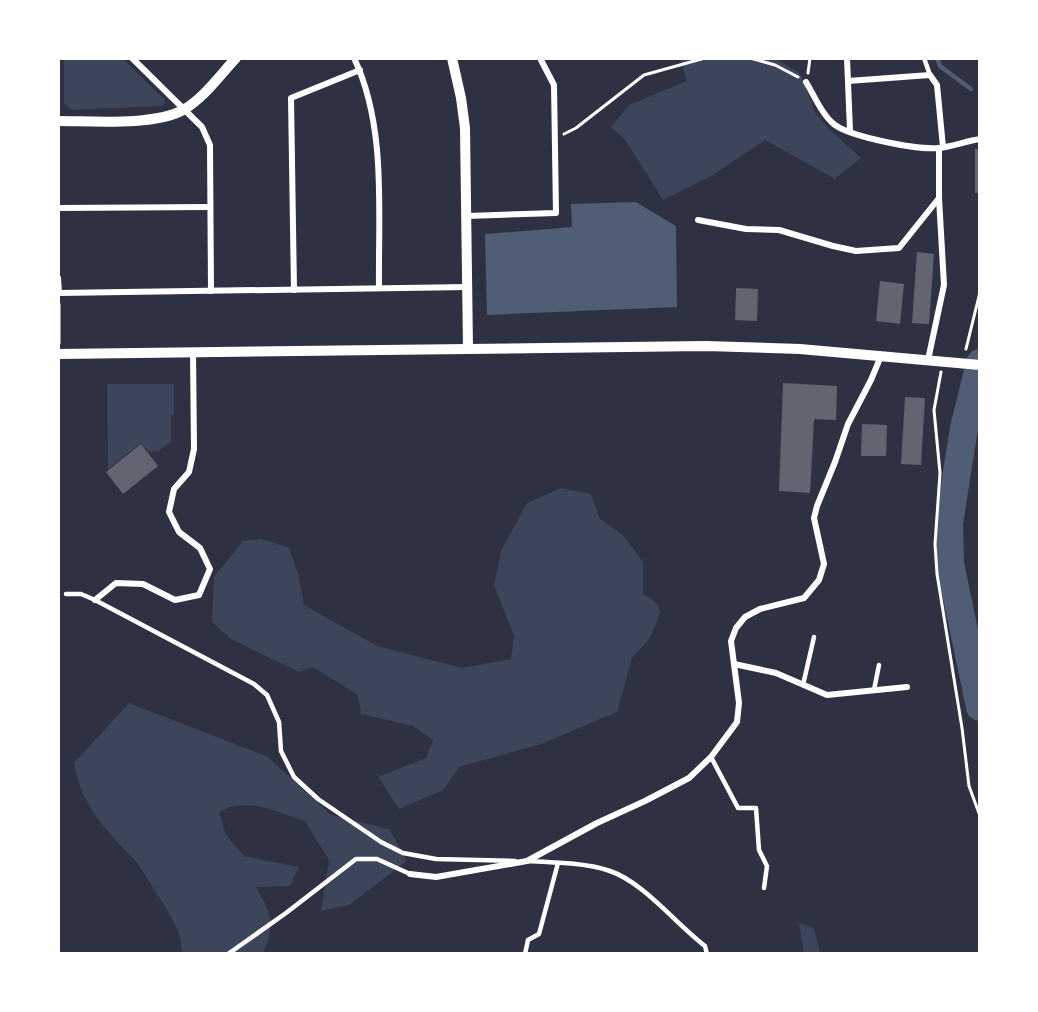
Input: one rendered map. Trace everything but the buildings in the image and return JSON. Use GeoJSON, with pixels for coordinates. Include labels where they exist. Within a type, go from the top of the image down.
{"type":"FeatureCollection","features":[{"type":"Feature","properties":{"kind":"street"},"geometry":{"type":"LineString","coordinates":[[132,58],[202,127],[210,145],[211,291]]}},
{"type":"Feature","properties":{"kind":"street"},"geometry":{"type":"LineString","coordinates":[[58,121],[147,120],[166,117],[184,110],[195,101],[236,58]]}},
{"type":"Feature","properties":{"kind":"street"},"geometry":{"type":"LineString","coordinates":[[354,58],[369,98],[377,149],[379,288]]}},
{"type":"Feature","properties":{"kind":"street"},"geometry":{"type":"LineString","coordinates":[[452,58],[465,128],[468,348]]}},
{"type":"Feature","properties":{"kind":"street"},"geometry":{"type":"LineString","coordinates":[[467,216],[556,213],[554,86],[540,58]]}},
{"type":"Feature","properties":{"kind":"street"},"geometry":{"type":"LineString","coordinates":[[847,58],[850,131]]}},
{"type":"Feature","properties":{"kind":"street"},"geometry":{"type":"LineString","coordinates":[[294,290],[291,98],[360,70]]}},
{"type":"Feature","properties":{"kind":"street"},"geometry":{"type":"LineString","coordinates":[[848,81],[930,75],[937,85],[941,148],[939,198],[945,285],[928,360]]}},
{"type":"Feature","properties":{"kind":"street"},"geometry":{"type":"LineString","coordinates":[[806,82],[826,116],[835,125],[850,131],[890,143],[941,148],[980,139]]}},
{"type":"Feature","properties":{"kind":"street"},"geometry":{"type":"LineString","coordinates":[[698,220],[746,229],[779,230],[833,246],[856,250],[899,248],[939,198]]}},
{"type":"Feature","properties":{"kind":"street"},"geometry":{"type":"LineString","coordinates":[[58,208],[210,207]]}},
{"type":"Feature","properties":{"kind":"street"},"geometry":{"type":"LineString","coordinates":[[58,278],[59,293],[468,287]]}},
{"type":"Feature","properties":{"kind":"street"},"geometry":{"type":"LineString","coordinates":[[59,354],[725,346],[800,349],[980,365]]}},
{"type":"Feature","properties":{"kind":"street"},"geometry":{"type":"LineString","coordinates":[[96,600],[116,583],[143,584],[175,600],[199,595],[210,569],[200,548],[179,532],[169,512],[174,489],[189,472],[194,449],[193,352]]}},
{"type":"Feature","properties":{"kind":"street"},"geometry":{"type":"LineString","coordinates":[[410,874],[436,877],[527,861],[597,823],[689,778],[711,757],[737,722],[739,703],[731,641],[736,628],[745,617],[760,609],[804,598],[819,580],[824,564],[814,518],[817,506],[848,424],[872,380],[881,356]]}},
{"type":"Feature","properties":{"kind":"street"},"geometry":{"type":"LineString","coordinates":[[734,664],[777,673],[827,695],[907,687]]}},
{"type":"Feature","properties":{"kind":"lane"},"geometry":{"type":"LineString","coordinates":[[924,58],[930,75]]}},
{"type":"Feature","properties":{"kind":"lane"},"geometry":{"type":"LineString","coordinates":[[66,594],[81,594],[96,600],[254,684],[267,695],[279,722],[281,751],[294,777],[318,799],[381,842],[403,853],[436,859],[558,863],[611,871],[641,889],[705,946],[707,954]]}},
{"type":"Feature","properties":{"kind":"lane"},"geometry":{"type":"LineString","coordinates":[[803,685],[814,637]]}},
{"type":"Feature","properties":{"kind":"lane"},"geometry":{"type":"LineString","coordinates":[[874,690],[879,665]]}},
{"type":"Feature","properties":{"kind":"lane"},"geometry":{"type":"LineString","coordinates":[[711,757],[738,808],[756,808],[759,850],[767,866],[764,888]]}},
{"type":"Feature","properties":{"kind":"lane"},"geometry":{"type":"LineString","coordinates":[[228,954],[356,859],[377,859],[410,874]]}},
{"type":"Feature","properties":{"kind":"lane"},"geometry":{"type":"LineString","coordinates":[[525,954],[528,940],[539,934],[558,863]]}},
{"type":"Feature","properties":{"kind":"path"},"geometry":{"type":"LineString","coordinates":[[555,140],[576,128],[644,75],[705,58]]}},
{"type":"Feature","properties":{"kind":"path"},"geometry":{"type":"LineString","coordinates":[[750,58],[775,65],[806,82]]}},
{"type":"Feature","properties":{"kind":"path"},"geometry":{"type":"LineString","coordinates":[[966,349],[980,292]]}},
{"type":"Feature","properties":{"kind":"path"},"geometry":{"type":"LineString","coordinates":[[59,293],[59,354]]}},
{"type":"Feature","properties":{"kind":"path"},"geometry":{"type":"LineString","coordinates":[[943,362],[934,410],[940,473],[935,544],[936,574],[962,728],[969,786],[980,816]]}},
{"type":"Feature","properties":{"kind":"shaded area"},"geometry":{"type":"Polygon","coordinates":[[[64,59],[123,59],[165,100],[163,106],[72,110],[64,103],[64,59]]]}},
{"type":"Feature","properties":{"kind":"shaded area"},"geometry":{"type":"Polygon","coordinates":[[[680,59],[776,59],[800,73],[816,114],[861,158],[835,179],[765,140],[713,175],[663,200],[626,141],[611,127],[629,105],[687,81],[680,59]]]}},
{"type":"Feature","properties":{"kind":"shaded area"},"geometry":{"type":"Polygon","coordinates":[[[636,202],[676,226],[677,307],[487,315],[485,234],[572,227],[571,204],[636,202]]]}},
{"type":"Feature","properties":{"kind":"shaded area"},"geometry":{"type":"Polygon","coordinates":[[[107,384],[174,384],[171,442],[157,452],[155,450],[150,453],[141,443],[108,469],[107,384]]]}},
{"type":"Feature","properties":{"kind":"shaded area"},"geometry":{"type":"Polygon","coordinates":[[[561,488],[591,494],[600,519],[623,535],[643,562],[643,594],[657,603],[660,613],[650,638],[632,658],[617,712],[541,744],[459,767],[443,790],[399,809],[378,777],[426,758],[433,740],[413,726],[361,714],[358,695],[313,667],[299,672],[231,639],[212,622],[214,577],[243,541],[262,539],[289,548],[299,577],[304,605],[377,646],[462,668],[511,659],[514,636],[494,585],[501,551],[527,503],[561,488]]]}},
{"type":"Feature","properties":{"kind":"shaded area"},"geometry":{"type":"Polygon","coordinates":[[[129,703],[268,757],[331,815],[389,829],[407,861],[349,905],[321,911],[329,860],[305,821],[251,805],[230,807],[219,812],[226,835],[244,856],[299,867],[290,886],[256,887],[270,919],[270,935],[263,953],[182,953],[178,931],[172,918],[140,867],[97,818],[83,793],[74,763],[129,703]]]}},
{"type":"Feature","properties":{"kind":"shaded area"},"geometry":{"type":"Polygon","coordinates":[[[799,923],[814,928],[820,953],[804,953],[799,923]]]}},
{"type":"Feature","properties":{"kind":"waterway"},"geometry":{"type":"LineString","coordinates":[[937,58],[940,66],[971,89]]}},
{"type":"Feature","properties":{"kind":"waterway"},"geometry":{"type":"LineString","coordinates":[[980,363],[964,428],[949,523],[950,564],[980,707]]}}]}
